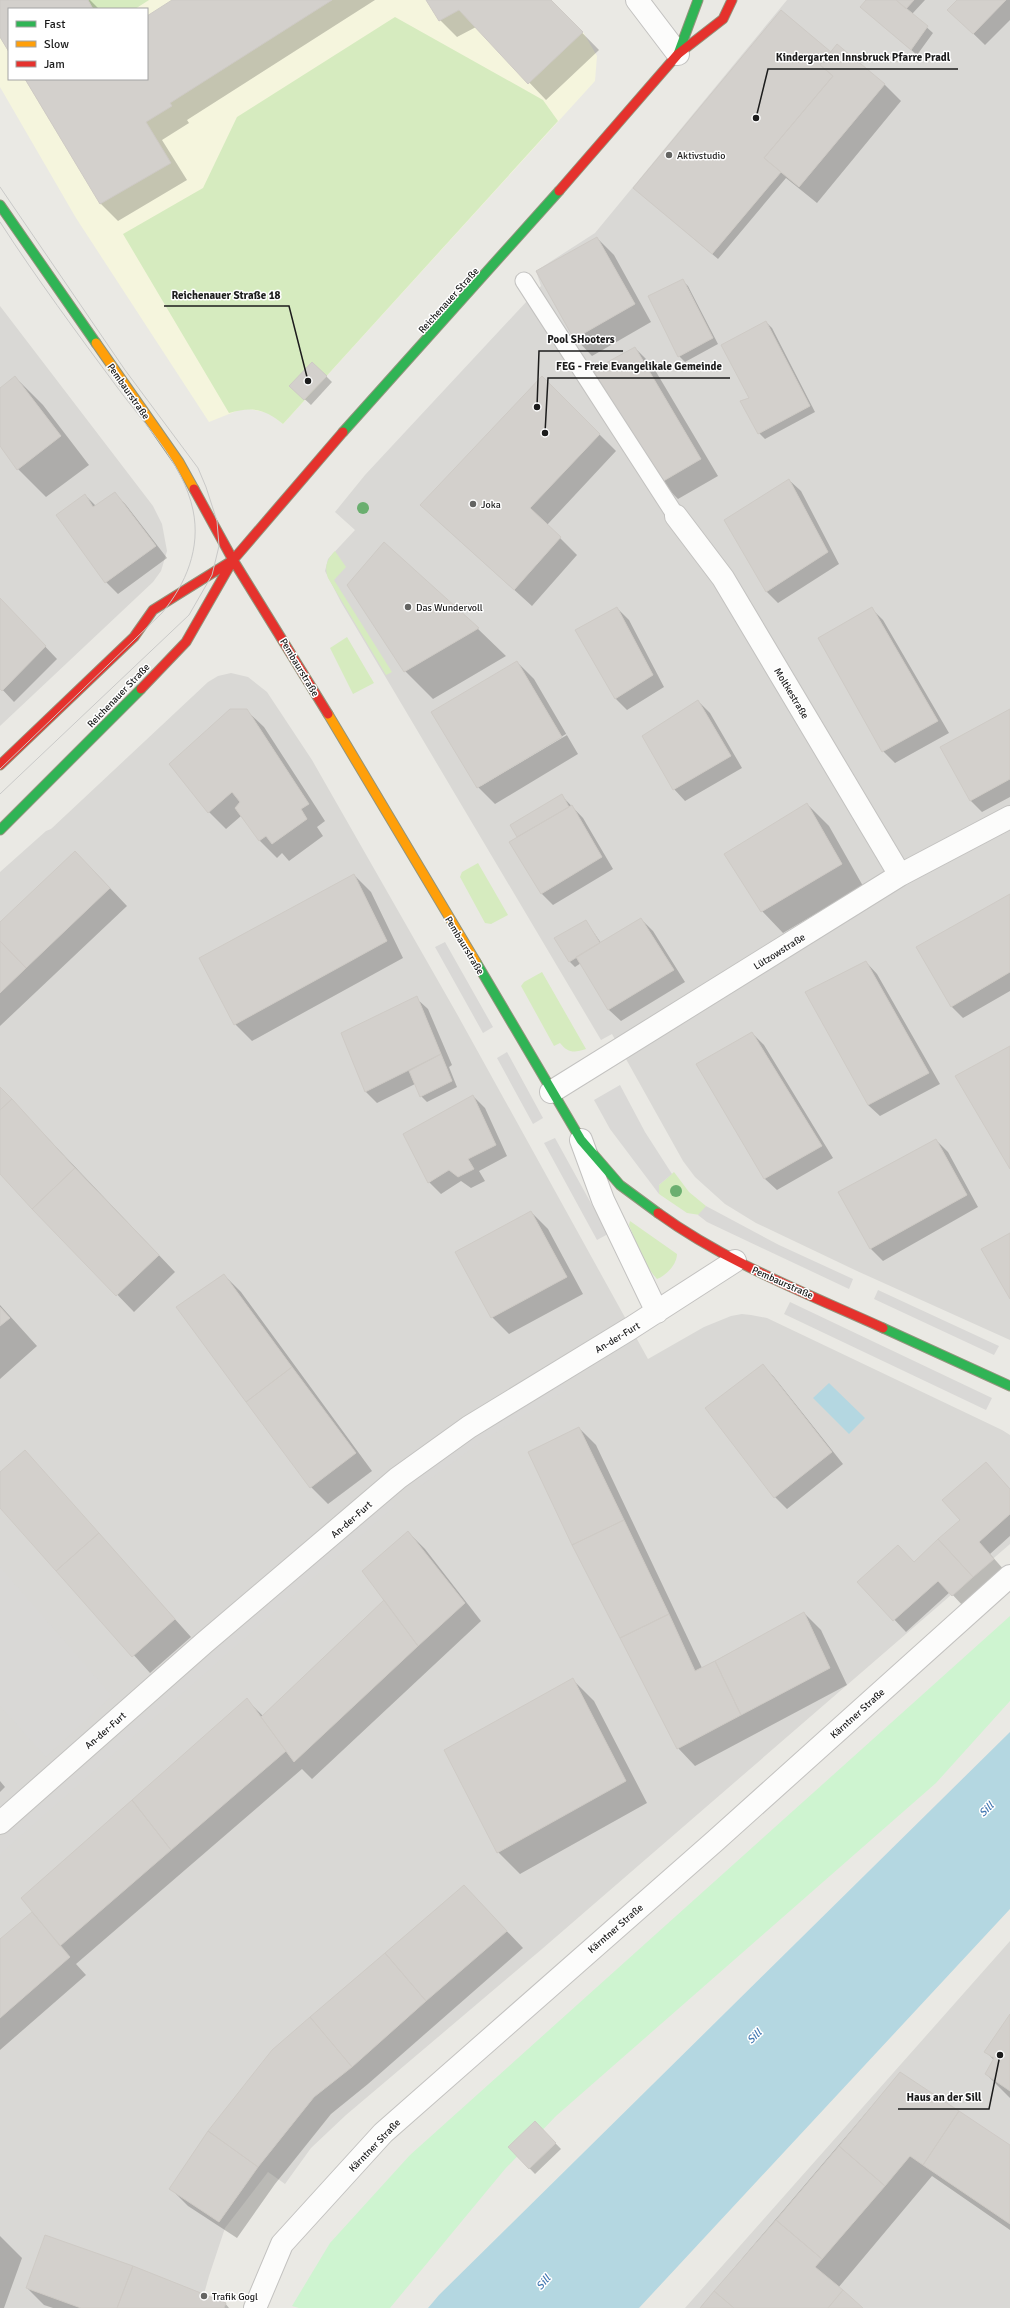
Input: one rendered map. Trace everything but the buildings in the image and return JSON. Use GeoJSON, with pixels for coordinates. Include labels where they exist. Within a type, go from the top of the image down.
{"type":"FeatureCollection","features":[{"type":"Feature","properties":{"kind":"street"},"geometry":{"type":"LineString","coordinates":[[637,0],[678,54]]}},
{"type":"Feature","properties":{"kind":"street","name":"Reichenauer Straße"},"geometry":{"type":"LineString","coordinates":[[678,54],[698,0]]}},
{"type":"Feature","properties":{"kind":"street","name":"Reichenauer Straße"},"geometry":{"type":"LineString","coordinates":[[0,830],[32,800],[186,642],[233,560],[340,435],[503,256],[678,54],[723,19],[732,0]]}},
{"type":"Feature","properties":{"kind":"street","name":"Pembaurstraße"},"geometry":{"type":"LineString","coordinates":[[0,205],[179,462],[233,560],[303,671],[551,1092],[581,1140],[620,1185],[679,1228],[735,1261],[1010,1386]]}},
{"type":"Feature","properties":{"kind":"street","name":"Moltkestraße"},"geometry":{"type":"LineString","coordinates":[[676,516],[724,578],[900,875]]}},
{"type":"Feature","properties":{"kind":"street","name":"Reichenauer Straße"},"geometry":{"type":"LineString","coordinates":[[0,764],[134,637],[153,610],[233,560]]}},
{"type":"Feature","properties":{"kind":"street","name":"Lützowstraße"},"geometry":{"type":"LineString","coordinates":[[551,1092],[900,875],[1010,816]]}},
{"type":"Feature","properties":{"kind":"street","name":"Pembaurstraße"},"geometry":{"type":"LineString","coordinates":[[581,1140],[603,1200],[657,1312]]}},
{"type":"Feature","properties":{"kind":"street","name":"An-der-Furt"},"geometry":{"type":"LineString","coordinates":[[0,1823],[204,1643],[398,1478],[469,1427],[657,1312],[735,1261]]}},
{"type":"Feature","properties":{"kind":"street","name":"Kärntner Straße"},"geometry":{"type":"LineString","coordinates":[[255,2308],[282,2244],[383,2133],[715,1841],[1010,1576]]}},
{"type":"Feature","properties":{"kind":"lane"},"geometry":{"type":"LineString","coordinates":[[524,281],[676,516]]}},
{"type":"Feature","properties":{"kind":"shaded area"},"geometry":{"type":"Polygon","coordinates":[[[0,0],[551,0],[583,32],[597,56],[595,81],[283,424],[270,413],[244,408],[209,422],[76,218],[0,87],[0,0]]]}},
{"type":"Feature","properties":{"kind":"shaded area"},"geometry":{"type":"Polygon","coordinates":[[[787,0],[1010,0],[1010,1340],[857,1271],[756,1223],[725,1204],[695,1177],[683,1161],[612,1034],[601,1040],[341,602],[325,571],[328,559],[355,530],[335,512],[365,475],[541,286],[536,271],[595,233],[787,0]]]}},
{"type":"Feature","properties":{"kind":"shaded area"},"geometry":{"type":"Polygon","coordinates":[[[0,306],[153,506],[162,524],[167,551],[161,571],[153,582],[0,726],[0,306]]]}},
{"type":"Feature","properties":{"kind":"shaded area"},"geometry":{"type":"Polygon","coordinates":[[[231,673],[248,677],[267,692],[312,760],[457,1014],[648,1359],[704,1327],[731,1316],[742,1314],[767,1318],[1002,1430],[1010,1435],[1010,1544],[542,1949],[346,2115],[311,2148],[285,2184],[268,2172],[225,2228],[209,2276],[204,2294],[226,2303],[224,2308],[0,2308],[0,872],[46,831],[51,829],[208,682],[218,676],[231,673]]]}},
{"type":"Feature","properties":{"kind":"shaded area"},"geometry":{"type":"Polygon","coordinates":[[[445,942],[493,1027],[483,1033],[435,947],[445,942]]]}},
{"type":"Feature","properties":{"kind":"shaded area"},"geometry":{"type":"Polygon","coordinates":[[[507,1052],[543,1118],[533,1124],[497,1058],[507,1052]]]}},
{"type":"Feature","properties":{"kind":"shaded area"},"geometry":{"type":"Polygon","coordinates":[[[620,1085],[645,1132],[672,1174],[659,1185],[659,1194],[610,1129],[594,1100],[620,1085]]]}},
{"type":"Feature","properties":{"kind":"shaded area"},"geometry":{"type":"Polygon","coordinates":[[[555,1138],[608,1234],[597,1240],[544,1143],[555,1138]]]}},
{"type":"Feature","properties":{"kind":"shaded area"},"geometry":{"type":"Polygon","coordinates":[[[706,1206],[779,1245],[853,1279],[849,1289],[707,1222],[698,1215],[706,1206]]]}},
{"type":"Feature","properties":{"kind":"shaded area"},"geometry":{"type":"Polygon","coordinates":[[[878,1290],[999,1346],[994,1355],[874,1299],[878,1290]]]}},
{"type":"Feature","properties":{"kind":"shaded area"},"geometry":{"type":"Polygon","coordinates":[[[790,1302],[992,1398],[986,1410],[784,1314],[790,1302]]]}},
{"type":"Feature","properties":{"kind":"shaded area"},"geometry":{"type":"Polygon","coordinates":[[[560,1380],[566,1390],[488,1437],[422,1485],[415,1476],[560,1380]]]}},
{"type":"Feature","properties":{"kind":"shaded area"},"geometry":{"type":"Polygon","coordinates":[[[388,1498],[395,1506],[0,1854],[0,1840],[388,1498]]]}},
{"type":"Feature","properties":{"kind":"shaded area"},"geometry":{"type":"Polygon","coordinates":[[[0,1567],[112,1696],[46,1757],[0,1706],[0,1567]]]}},
{"type":"Feature","properties":{"kind":"shaded area"},"geometry":{"type":"Polygon","coordinates":[[[1010,1941],[1010,2308],[685,2308],[1010,1941]]]}},
{"type":"Feature","properties":{"kind":"green space"},"geometry":{"type":"Polygon","coordinates":[[[88,0],[149,0],[137,8],[92,8],[88,0]]]}},
{"type":"Feature","properties":{"kind":"green space"},"geometry":{"type":"Polygon","coordinates":[[[395,17],[543,100],[558,121],[283,424],[270,415],[258,410],[251,409],[229,413],[123,234],[203,188],[237,117],[395,17]]]}},
{"type":"Feature","properties":{"kind":"green space"},"geometry":{"type":"Polygon","coordinates":[[[335,551],[346,567],[334,580],[392,672],[386,675],[328,578],[326,570],[327,563],[335,551]]]}},
{"type":"Feature","properties":{"kind":"green space"},"geometry":{"type":"Polygon","coordinates":[[[347,637],[374,683],[353,694],[330,648],[347,637]]]}},
{"type":"Feature","properties":{"kind":"green space"},"geometry":{"type":"Polygon","coordinates":[[[478,863],[508,915],[491,924],[485,923],[460,877],[462,872],[478,863]]]}},
{"type":"Feature","properties":{"kind":"green space"},"geometry":{"type":"Polygon","coordinates":[[[542,972],[586,1049],[572,1051],[566,1049],[560,1043],[554,1046],[521,986],[524,982],[542,972]]]}},
{"type":"Feature","properties":{"kind":"green space"},"geometry":{"type":"Polygon","coordinates":[[[674,1172],[689,1192],[706,1206],[700,1215],[687,1213],[659,1194],[659,1185],[674,1172]]]}},
{"type":"Feature","properties":{"kind":"green space"},"geometry":{"type":"Polygon","coordinates":[[[630,1221],[677,1254],[677,1258],[673,1265],[668,1272],[661,1277],[657,1279],[644,1261],[629,1225],[630,1221]]]}},
{"type":"Feature","properties":{"kind":"green space"},"geometry":{"type":"Polygon","coordinates":[[[1010,1616],[1010,1701],[936,1783],[556,2116],[505,2169],[390,2308],[299,2308],[292,2306],[330,2243],[410,2155],[1010,1616]]]}},
{"type":"Feature","properties":{"kind":"water"},"geometry":{"type":"Polygon","coordinates":[[[829,1383],[865,1418],[849,1434],[813,1398],[829,1383]]]}},
{"type":"Feature","properties":{"kind":"water","name":"Sill"},"geometry":{"type":"Polygon","coordinates":[[[1010,1732],[1010,1909],[639,2308],[428,2308],[439,2295],[1010,1732]]]}},
{"type":"Feature","properties":{"kind":"tram line"},"geometry":{"type":"LineString","coordinates":[[0,187],[125,370],[198,468],[217,521],[219,546],[212,575],[189,615],[0,794]]}},
{"type":"Feature","properties":{"kind":"tram line"},"geometry":{"type":"LineString","coordinates":[[0,222],[57,306],[172,460],[188,493],[195,524],[195,538],[190,565],[171,602],[162,613],[0,769]]}},
{"type":"Feature","properties":{"kind":"traffic: fast"},"geometry":{"type":"LineString","coordinates":[[678,54],[698,0]]}},
{"type":"Feature","properties":{"kind":"traffic: fast"},"geometry":{"type":"LineString","coordinates":[[343,432],[559,191]]}},
{"type":"Feature","properties":{"kind":"traffic: fast"},"geometry":{"type":"LineString","coordinates":[[0,205],[96,343]]}},
{"type":"Feature","properties":{"kind":"traffic: fast"},"geometry":{"type":"LineString","coordinates":[[0,830],[141,689]]}},
{"type":"Feature","properties":{"kind":"traffic: fast"},"geometry":{"type":"LineString","coordinates":[[476,962],[581,1140],[620,1185],[658,1213]]}},
{"type":"Feature","properties":{"kind":"traffic: fast"},"geometry":{"type":"LineString","coordinates":[[883,1328],[1010,1386]]}},
{"type":"Feature","properties":{"kind":"traffic: slow"},"geometry":{"type":"LineString","coordinates":[[96,343],[179,462],[194,489]]}},
{"type":"Feature","properties":{"kind":"traffic: slow"},"geometry":{"type":"LineString","coordinates":[[328,714],[476,962]]}},
{"type":"Feature","properties":{"kind":"traffic: jam"},"geometry":{"type":"LineString","coordinates":[[559,191],[678,54],[723,19],[732,0]]}},
{"type":"Feature","properties":{"kind":"traffic: jam"},"geometry":{"type":"LineString","coordinates":[[141,689],[186,642],[233,560],[343,432]]}},
{"type":"Feature","properties":{"kind":"traffic: jam"},"geometry":{"type":"LineString","coordinates":[[194,489],[233,560],[328,714]]}},
{"type":"Feature","properties":{"kind":"traffic: jam"},"geometry":{"type":"LineString","coordinates":[[0,765],[134,637],[153,610],[230,562]]}},
{"type":"Feature","properties":{"kind":"traffic: jam"},"geometry":{"type":"LineString","coordinates":[[658,1213],[684,1231],[739,1262],[883,1328]]}},
{"type":"Feature","properties":{"kind":"place","name":"Kindergarten Innsbruck Pfarre Pradl"},"geometry":{"type":"Point","coordinates":[756,118]}},
{"type":"Feature","properties":{"kind":"place","name":"Aktivstudio"},"geometry":{"type":"Point","coordinates":[669,155]}},
{"type":"Feature","properties":{"kind":"place","name":"Reichenauer Straße 18"},"geometry":{"type":"Point","coordinates":[308,381]}},
{"type":"Feature","properties":{"kind":"place","name":"Pool SHooters"},"geometry":{"type":"Point","coordinates":[537,407]}},
{"type":"Feature","properties":{"kind":"place","name":"FEG - Freie Evangelikale Gemeinde"},"geometry":{"type":"Point","coordinates":[545,433]}},
{"type":"Feature","properties":{"kind":"place","name":"Joka"},"geometry":{"type":"Point","coordinates":[473,504]}},
{"type":"Feature","properties":{"kind":"place","name":"Das Wundervoll"},"geometry":{"type":"Point","coordinates":[408,607]}},
{"type":"Feature","properties":{"kind":"place","name":"Haus an der Sill"},"geometry":{"type":"Point","coordinates":[1000,2055]}},
{"type":"Feature","properties":{"kind":"place","name":"Trafik Gogl"},"geometry":{"type":"Point","coordinates":[204,2296]}}]}
